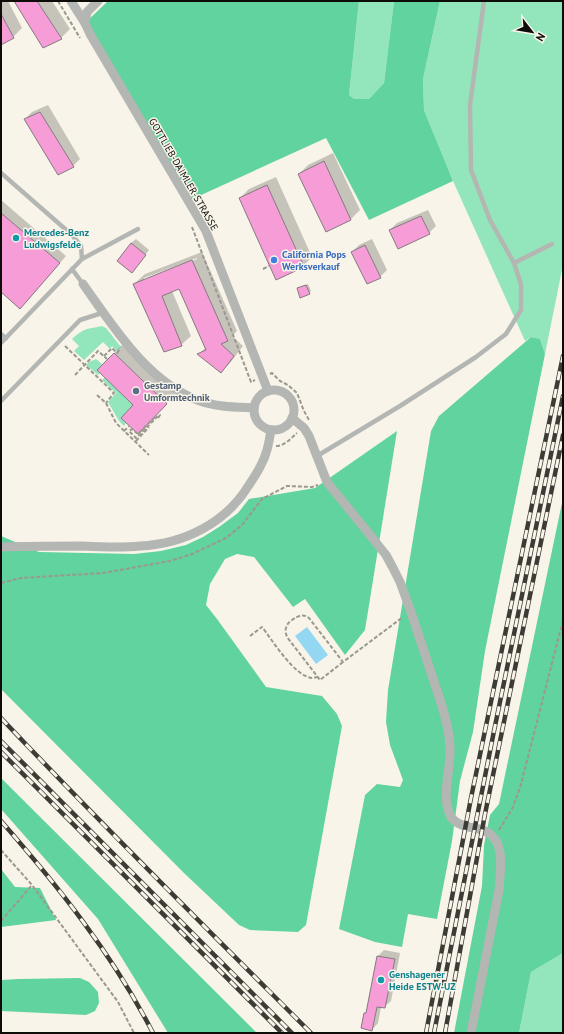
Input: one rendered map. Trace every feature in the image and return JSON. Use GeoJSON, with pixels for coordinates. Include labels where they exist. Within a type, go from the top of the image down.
{"type":"FeatureCollection","features":[{"type":"Feature","properties":{"kind":"street","name":"GOTTLIEB-DAIMLER-STRASSE"},"geometry":{"type":"LineString","coordinates":[[71,1],[206,231],[268,391]]}},
{"type":"Feature","properties":{"kind":"street"},"geometry":{"type":"LineString","coordinates":[[85,23],[87,12],[98,1]]}},
{"type":"Feature","properties":{"kind":"street"},"geometry":{"type":"LineString","coordinates":[[83,284],[102,313],[142,362],[167,383],[186,395],[200,401],[233,407],[254,408]]}},
{"type":"Feature","properties":{"kind":"street"},"geometry":{"type":"LineString","coordinates":[[268,391],[280,391],[286,394],[293,403],[294,408],[292,418],[284,427],[272,430],[261,425],[257,420],[254,408],[255,403],[258,397],[268,391]]}},
{"type":"Feature","properties":{"kind":"street"},"geometry":{"type":"LineString","coordinates":[[292,418],[304,428],[309,436],[327,482],[386,555],[400,582],[447,724],[450,749],[447,804],[450,816],[459,824],[485,831],[494,838],[498,844],[501,868],[498,890],[471,1033]]}},
{"type":"Feature","properties":{"kind":"street"},"geometry":{"type":"LineString","coordinates":[[1,547],[140,546],[162,544],[182,539],[215,522],[244,494],[261,467],[272,430]]}},
{"type":"Feature","properties":{"kind":"lane"},"geometry":{"type":"LineString","coordinates":[[317,456],[400,406],[476,357],[506,334],[521,310],[522,284],[514,263],[490,220],[470,170],[470,105],[484,1]]}},
{"type":"Feature","properties":{"kind":"lane"},"geometry":{"type":"LineString","coordinates":[[1,173],[72,235],[81,246],[82,259]]}},
{"type":"Feature","properties":{"kind":"lane"},"geometry":{"type":"LineString","coordinates":[[1,343],[82,259],[138,229]]}},
{"type":"Feature","properties":{"kind":"lane"},"geometry":{"type":"LineString","coordinates":[[514,263],[552,244]]}},
{"type":"Feature","properties":{"kind":"lane"},"geometry":{"type":"LineString","coordinates":[[72,270],[83,284]]}},
{"type":"Feature","properties":{"kind":"lane"},"geometry":{"type":"LineString","coordinates":[[1,401],[80,320],[102,313]]}},
{"type":"Feature","properties":{"kind":"lane"},"geometry":{"type":"LineString","coordinates":[[1,334],[6,338]]}},
{"type":"Feature","properties":{"kind":"path"},"geometry":{"type":"LineString","coordinates":[[60,2],[83,42]]}},
{"type":"Feature","properties":{"kind":"path"},"geometry":{"type":"LineString","coordinates":[[190,222],[251,382]]}},
{"type":"Feature","properties":{"kind":"path"},"geometry":{"type":"LineString","coordinates":[[263,269],[269,266]]}},
{"type":"Feature","properties":{"kind":"path"},"geometry":{"type":"LineString","coordinates":[[60,341],[114,393],[106,403]]}},
{"type":"Feature","properties":{"kind":"path"},"geometry":{"type":"LineString","coordinates":[[104,356],[112,348],[117,353],[127,343]]}},
{"type":"Feature","properties":{"kind":"path"},"geometry":{"type":"LineString","coordinates":[[75,375],[98,351],[107,359]]}},
{"type":"Feature","properties":{"kind":"path"},"geometry":{"type":"LineString","coordinates":[[262,376],[272,373],[297,393],[304,411],[310,420],[304,428],[284,445],[279,447],[269,444]]}},
{"type":"Feature","properties":{"kind":"path"},"geometry":{"type":"LineString","coordinates":[[99,378],[102,375]]}},
{"type":"Feature","properties":{"kind":"path"},"geometry":{"type":"LineString","coordinates":[[97,395],[106,403],[116,423],[149,454]]}},
{"type":"Feature","properties":{"kind":"path"},"geometry":{"type":"LineString","coordinates":[[136,441],[160,416],[158,413]]}},
{"type":"Feature","properties":{"kind":"path"},"geometry":{"type":"LineString","coordinates":[[156,416],[157,417],[136,438],[129,431],[132,428],[138,434],[156,416]]}},
{"type":"Feature","properties":{"kind":"path"},"geometry":{"type":"LineString","coordinates":[[124,431],[129,426]]}},
{"type":"Feature","properties":{"kind":"path"},"geometry":{"type":"LineString","coordinates":[[250,636],[262,627],[296,670],[311,678],[318,677],[320,680],[411,612]]}},
{"type":"Feature","properties":{"kind":"path"},"geometry":{"type":"LineString","coordinates":[[318,677],[285,633],[288,624],[298,616],[306,615],[310,618],[343,662]]}},
{"type":"Feature","properties":{"kind":"path"},"geometry":{"type":"LineString","coordinates":[[494,838],[512,809],[520,788],[563,620]]}},
{"type":"Feature","properties":{"kind":"path"},"geometry":{"type":"LineString","coordinates":[[1,850],[32,885],[118,1002],[134,1033]]}},
{"type":"Feature","properties":{"kind":"path"},"geometry":{"type":"LineString","coordinates":[[1,921],[32,885]]}},
{"type":"Feature","properties":{"kind":"green space"},"geometry":{"type":"Polygon","coordinates":[[[108,1],[359,1],[349,95],[354,99],[369,99],[384,83],[394,1],[440,1],[423,79],[424,110],[453,181],[369,220],[326,138],[188,201],[85,23],[108,1]]]}},
{"type":"Feature","properties":{"kind":"green space"},"geometry":{"type":"Polygon","coordinates":[[[359,1],[394,1],[384,83],[369,99],[354,99],[349,95],[359,1]]]}},
{"type":"Feature","properties":{"kind":"green space"},"geometry":{"type":"Polygon","coordinates":[[[440,1],[563,1],[563,265],[545,354],[540,339],[531,337],[525,341],[453,181],[424,110],[423,79],[440,1]]]}},
{"type":"Feature","properties":{"kind":"green space"},"geometry":{"type":"Polygon","coordinates":[[[102,326],[106,328],[121,347],[117,351],[112,346],[110,349],[103,342],[84,360],[74,351],[79,346],[72,339],[84,330],[102,326]]]}},
{"type":"Feature","properties":{"kind":"green space"},"geometry":{"type":"Polygon","coordinates":[[[531,337],[540,339],[545,354],[485,651],[473,732],[460,781],[452,841],[437,919],[408,914],[402,947],[375,942],[339,929],[365,795],[377,784],[400,787],[403,780],[390,745],[386,722],[388,690],[431,431],[439,416],[531,337]]]}},
{"type":"Feature","properties":{"kind":"green space"},"geometry":{"type":"Polygon","coordinates":[[[96,359],[102,364],[97,370],[100,373],[98,375],[86,365],[96,359]]]}},
{"type":"Feature","properties":{"kind":"green space"},"geometry":{"type":"Polygon","coordinates":[[[105,377],[133,405],[121,418],[126,423],[124,426],[119,421],[108,402],[116,393],[102,380],[105,377]]]}},
{"type":"Feature","properties":{"kind":"green space"},"geometry":{"type":"Polygon","coordinates":[[[397,431],[365,630],[345,655],[305,599],[293,607],[254,557],[237,554],[225,559],[210,584],[206,605],[266,687],[322,696],[337,714],[342,726],[306,925],[298,932],[250,930],[239,925],[184,873],[1,689],[1,536],[39,552],[134,554],[161,551],[186,545],[219,527],[238,513],[249,499],[315,488],[397,431]]]}},
{"type":"Feature","properties":{"kind":"green space"},"geometry":{"type":"Polygon","coordinates":[[[563,498],[563,953],[531,972],[519,1033],[454,1033],[482,886],[484,845],[490,815],[499,804],[563,498]]]}},
{"type":"Feature","properties":{"kind":"green space"},"geometry":{"type":"Polygon","coordinates":[[[1,778],[257,1033],[168,1033],[98,919],[1,809],[1,778]]]}},
{"type":"Feature","properties":{"kind":"green space"},"geometry":{"type":"Polygon","coordinates":[[[1,869],[15,887],[40,888],[56,920],[1,927],[1,869]]]}},
{"type":"Feature","properties":{"kind":"green space"},"geometry":{"type":"Polygon","coordinates":[[[563,953],[563,1033],[519,1033],[531,972],[563,953]]]}},
{"type":"Feature","properties":{"kind":"green space"},"geometry":{"type":"Polygon","coordinates":[[[80,978],[89,982],[98,992],[99,1003],[95,1011],[86,1015],[1,1011],[1,980],[80,978]]]}},
{"type":"Feature","properties":{"kind":"water"},"geometry":{"type":"Polygon","coordinates":[[[307,627],[328,655],[316,664],[295,636],[307,627]]]}},
{"type":"Feature","properties":{"kind":"building"},"geometry":{"type":"Polygon","coordinates":[[[14,1],[37,1],[62,39],[43,48],[14,1]]]}},
{"type":"Feature","properties":{"kind":"building"},"geometry":{"type":"Polygon","coordinates":[[[1,14],[14,38],[1,45],[1,14]]]}},
{"type":"Feature","properties":{"kind":"building"},"geometry":{"type":"Polygon","coordinates":[[[40,112],[74,167],[58,175],[24,119],[40,112]]]}},
{"type":"Feature","properties":{"kind":"building"},"geometry":{"type":"Polygon","coordinates":[[[324,161],[351,220],[326,232],[298,174],[324,161]]]}},
{"type":"Feature","properties":{"kind":"building"},"geometry":{"type":"Polygon","coordinates":[[[267,185],[304,267],[276,280],[239,198],[267,185]]]}},
{"type":"Feature","properties":{"kind":"building","name":"Mercedes-Benz Ludwigsfelde"},"geometry":{"type":"Polygon","coordinates":[[[1,213],[60,263],[20,309],[1,292],[1,213]]]}},
{"type":"Feature","properties":{"kind":"building"},"geometry":{"type":"Polygon","coordinates":[[[421,216],[430,234],[398,249],[389,230],[421,216]]]}},
{"type":"Feature","properties":{"kind":"building"},"geometry":{"type":"Polygon","coordinates":[[[131,243],[146,255],[132,273],[117,261],[131,243]]]}},
{"type":"Feature","properties":{"kind":"building"},"geometry":{"type":"Polygon","coordinates":[[[365,245],[381,278],[367,284],[351,252],[365,245]]]}},
{"type":"Feature","properties":{"kind":"building"},"geometry":{"type":"Polygon","coordinates":[[[192,260],[228,341],[221,344],[234,356],[221,373],[197,354],[206,350],[179,289],[162,296],[182,346],[164,352],[133,284],[192,260]]]}},
{"type":"Feature","properties":{"kind":"building"},"geometry":{"type":"Polygon","coordinates":[[[306,285],[310,294],[300,298],[297,288],[306,285]]]}},
{"type":"Feature","properties":{"kind":"building","name":"Gestamp Umformtechnik"},"geometry":{"type":"Polygon","coordinates":[[[114,353],[167,404],[138,434],[121,418],[133,405],[97,370],[114,353]]]}},
{"type":"Feature","properties":{"kind":"building","name":"Genshagener Heide ESTW-UZ"},"geometry":{"type":"Polygon","coordinates":[[[377,956],[395,959],[385,1008],[377,1007],[372,1031],[361,1028],[364,1013],[366,1013],[377,956]]]}},
{"type":"Feature","properties":{"kind":"railway"},"geometry":{"type":"LineString","coordinates":[[426,1033],[471,798],[563,356]]}},
{"type":"Feature","properties":{"kind":"railway"},"geometry":{"type":"LineString","coordinates":[[434,1033],[563,396]]}},
{"type":"Feature","properties":{"kind":"railway"},"geometry":{"type":"LineString","coordinates":[[445,1033],[485,814],[563,435]]}},
{"type":"Feature","properties":{"kind":"railway"},"geometry":{"type":"LineString","coordinates":[[1,718],[116,837],[311,1033]]}},
{"type":"Feature","properties":{"kind":"railway"},"geometry":{"type":"LineString","coordinates":[[1,741],[292,1033]]}},
{"type":"Feature","properties":{"kind":"railway"},"geometry":{"type":"LineString","coordinates":[[1,752],[282,1033]]}},
{"type":"Feature","properties":{"kind":"railway"},"geometry":{"type":"LineString","coordinates":[[1,821],[64,896],[83,922],[120,976],[153,1033]]}},
{"type":"Feature","properties":{"kind":"place","name":"Mercedes-Benz Ludwigsfelde"},"geometry":{"type":"Point","coordinates":[16,238]}},
{"type":"Feature","properties":{"kind":"place","name":"California Pops Werksverkauf"},"geometry":{"type":"Point","coordinates":[274,260]}},
{"type":"Feature","properties":{"kind":"place","name":"Gestamp Umformtechnik"},"geometry":{"type":"Point","coordinates":[136,391]}},
{"type":"Feature","properties":{"kind":"place","name":"Genshagener Heide ESTW-UZ"},"geometry":{"type":"Point","coordinates":[381,980]}}]}
